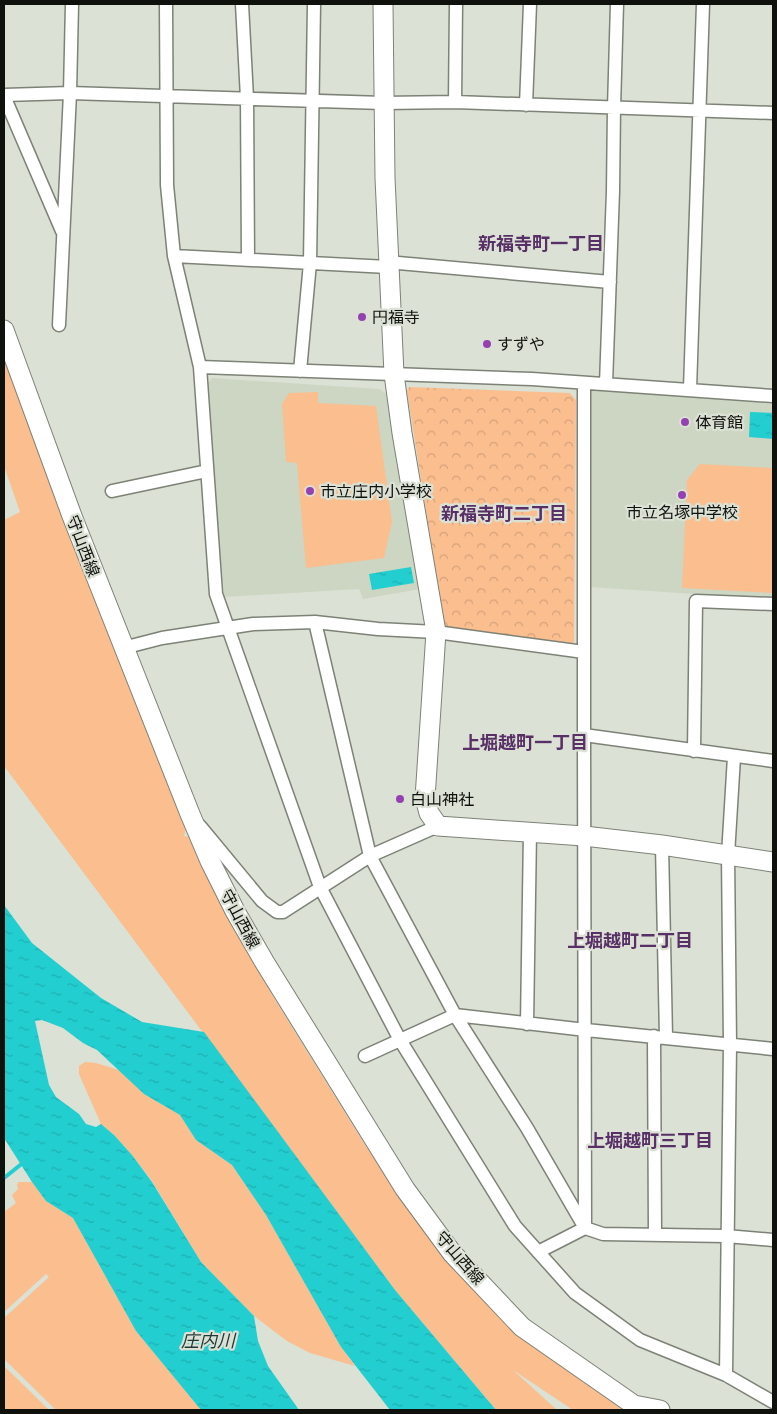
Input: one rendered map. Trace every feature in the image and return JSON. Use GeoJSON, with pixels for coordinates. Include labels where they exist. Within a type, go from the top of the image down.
{"type":"FeatureCollection","features":[{"type":"Feature","properties":{"kind":"main road"},"geometry":{"type":"LineString","coordinates":[[383,4],[383,103],[388,265],[394,374],[402,433],[436,632],[425,798],[429,813],[438,826],[584,836],[662,845],[773,862]]}},
{"type":"Feature","properties":{"kind":"main road","name":"守山西線"},"geometry":{"type":"LineString","coordinates":[[4,330],[72,516],[190,814],[235,912],[264,963],[405,1189],[452,1253],[522,1327],[637,1408],[660,1410]]}},
{"type":"Feature","properties":{"kind":"street"},"geometry":{"type":"LineString","coordinates":[[59,325],[70,93],[72,4]]}},
{"type":"Feature","properties":{"kind":"street"},"geometry":{"type":"LineString","coordinates":[[166,4],[167,185],[174,256],[200,367],[216,594],[320,887],[400,1040],[515,1226],[575,1293],[640,1340],[726,1375],[773,1402]]}},
{"type":"Feature","properties":{"kind":"street"},"geometry":{"type":"LineString","coordinates":[[242,4],[247,98],[248,260]]}},
{"type":"Feature","properties":{"kind":"street"},"geometry":{"type":"LineString","coordinates":[[300,371],[310,263],[314,4]]}},
{"type":"Feature","properties":{"kind":"street"},"geometry":{"type":"LineString","coordinates":[[455,102],[456,4]]}},
{"type":"Feature","properties":{"kind":"street"},"geometry":{"type":"LineString","coordinates":[[526,104],[530,4]]}},
{"type":"Feature","properties":{"kind":"street"},"geometry":{"type":"LineString","coordinates":[[606,384],[617,4]]}},
{"type":"Feature","properties":{"kind":"street"},"geometry":{"type":"LineString","coordinates":[[690,389],[703,4]]}},
{"type":"Feature","properties":{"kind":"street"},"geometry":{"type":"LineString","coordinates":[[63,233],[4,95],[70,93],[383,103],[455,102],[773,113]]}},
{"type":"Feature","properties":{"kind":"street"},"geometry":{"type":"LineString","coordinates":[[174,256],[388,265],[610,282]]}},
{"type":"Feature","properties":{"kind":"street"},"geometry":{"type":"LineString","coordinates":[[200,367],[532,379],[773,396]]}},
{"type":"Feature","properties":{"kind":"street"},"geometry":{"type":"LineString","coordinates":[[584,383],[585,1228]]}},
{"type":"Feature","properties":{"kind":"street"},"geometry":{"type":"LineString","coordinates":[[112,491],[207,471]]}},
{"type":"Feature","properties":{"kind":"street"},"geometry":{"type":"LineString","coordinates":[[694,751],[696,601],[773,604]]}},
{"type":"Feature","properties":{"kind":"street"},"geometry":{"type":"LineString","coordinates":[[124,648],[162,638],[228,627],[260,623],[315,622],[378,629],[436,632],[584,652]]}},
{"type":"Feature","properties":{"kind":"street"},"geometry":{"type":"LineString","coordinates":[[315,622],[370,856],[455,1015],[527,1128],[585,1228],[603,1234],[726,1236],[773,1240]]}},
{"type":"Feature","properties":{"kind":"street"},"geometry":{"type":"LineString","coordinates":[[584,735],[773,761]]}},
{"type":"Feature","properties":{"kind":"street"},"geometry":{"type":"LineString","coordinates":[[726,1375],[726,1236],[730,1044],[728,855],[734,757]]}},
{"type":"Feature","properties":{"kind":"street"},"geometry":{"type":"LineString","coordinates":[[190,814],[262,901],[277,912],[283,912],[370,856],[438,826]]}},
{"type":"Feature","properties":{"kind":"street"},"geometry":{"type":"LineString","coordinates":[[527,1024],[530,832]]}},
{"type":"Feature","properties":{"kind":"street"},"geometry":{"type":"LineString","coordinates":[[655,1235],[662,845]]}},
{"type":"Feature","properties":{"kind":"street"},"geometry":{"type":"LineString","coordinates":[[365,1056],[455,1015],[527,1024],[773,1048]]}},
{"type":"Feature","properties":{"kind":"street"},"geometry":{"type":"LineString","coordinates":[[538,1252],[585,1228]]}},
{"type":"Feature","properties":{"kind":"shaded area","name":"市立庄内小学校"},"geometry":{"type":"Polygon","coordinates":[[[212,378],[379,389],[387,394],[420,589],[363,599],[359,589],[224,597],[207,385],[212,378]]]}},
{"type":"Feature","properties":{"kind":"shaded area","name":"市立名塚中学校"},"geometry":{"type":"Polygon","coordinates":[[[595,389],[773,404],[773,599],[589,587],[591,391],[595,389]]]}},
{"type":"Feature","properties":{"kind":"green space"},"geometry":{"type":"Polygon","coordinates":[[[4,330],[190,814],[184,836],[194,838],[216,890],[272,995],[365,1145],[430,1238],[502,1317],[577,1377],[625,1410],[573,1410],[513,1370],[557,1410],[496,1410],[395,1290],[4,766],[4,520],[20,512],[4,466],[4,330]]]}},
{"type":"Feature","properties":{"kind":"green space"},"geometry":{"type":"Polygon","coordinates":[[[409,387],[570,393],[576,400],[574,648],[445,631],[407,391],[409,387]]]}},
{"type":"Feature","properties":{"kind":"green space"},"geometry":{"type":"Polygon","coordinates":[[[318,392],[318,403],[376,406],[392,522],[384,558],[306,568],[297,463],[286,462],[282,404],[289,393],[318,392]]]}},
{"type":"Feature","properties":{"kind":"green space"},"geometry":{"type":"Polygon","coordinates":[[[700,464],[773,468],[773,593],[682,588],[687,480],[700,464]]]}},
{"type":"Feature","properties":{"kind":"green space"},"geometry":{"type":"Polygon","coordinates":[[[85,1062],[96,1063],[122,1071],[144,1094],[180,1115],[196,1140],[232,1165],[266,1215],[341,1347],[355,1366],[310,1353],[287,1341],[254,1316],[201,1262],[152,1181],[132,1155],[101,1124],[79,1074],[79,1066],[85,1062]]]}},
{"type":"Feature","properties":{"kind":"green space"},"geometry":{"type":"Polygon","coordinates":[[[19,1182],[32,1182],[46,1201],[73,1218],[136,1331],[201,1410],[56,1410],[4,1359],[4,1318],[49,1277],[46,1274],[4,1312],[4,1212],[16,1203],[12,1195],[18,1189],[17,1184],[19,1182]]]}},
{"type":"Feature","properties":{"kind":"green space"},"geometry":{"type":"Polygon","coordinates":[[[4,1366],[49,1410],[4,1410],[4,1366]]]}},
{"type":"Feature","properties":{"kind":"water"},"geometry":{"type":"Polygon","coordinates":[[[750,412],[773,413],[773,439],[749,437],[750,412]]]}},
{"type":"Feature","properties":{"kind":"water"},"geometry":{"type":"Polygon","coordinates":[[[411,567],[414,583],[372,590],[369,574],[411,567]]]}},
{"type":"Feature","properties":{"kind":"water","name":"庄内川"},"geometry":{"type":"Polygon","coordinates":[[[4,905],[32,943],[101,998],[142,1022],[204,1032],[395,1290],[496,1410],[390,1410],[341,1347],[266,1215],[232,1165],[196,1140],[180,1115],[144,1094],[97,1050],[83,1043],[63,1028],[42,1020],[35,1021],[49,1085],[56,1097],[79,1114],[86,1124],[96,1127],[101,1124],[132,1155],[152,1182],[201,1262],[254,1316],[258,1341],[268,1366],[299,1410],[201,1410],[136,1331],[73,1218],[46,1201],[4,1138],[4,905]]]}},
{"type":"Feature","properties":{"kind":"waterway"},"geometry":{"type":"LineString","coordinates":[[4,1178],[24,1162]]}},
{"type":"Feature","properties":{"kind":"place","name":"円福寺"},"geometry":{"type":"Point","coordinates":[362,317]}},
{"type":"Feature","properties":{"kind":"place","name":"すずや"},"geometry":{"type":"Point","coordinates":[487,344]}},
{"type":"Feature","properties":{"kind":"place","name":"体育館"},"geometry":{"type":"Point","coordinates":[685,422]}},
{"type":"Feature","properties":{"kind":"place","name":"市立庄内小学校"},"geometry":{"type":"Point","coordinates":[310,491]}},
{"type":"Feature","properties":{"kind":"place","name":"市立名塚中学校"},"geometry":{"type":"Point","coordinates":[682,495]}},
{"type":"Feature","properties":{"kind":"place","name":"白山神社"},"geometry":{"type":"Point","coordinates":[400,799]}},
{"type":"Feature","properties":{"kind":"district","name":"新福寺町一丁目"},"geometry":{"type":"Point","coordinates":[541,243]}},
{"type":"Feature","properties":{"kind":"district","name":"新福寺町二丁目"},"geometry":{"type":"Point","coordinates":[504,513]}},
{"type":"Feature","properties":{"kind":"district","name":"上堀越町一丁目"},"geometry":{"type":"Point","coordinates":[525,742]}},
{"type":"Feature","properties":{"kind":"district","name":"上堀越町二丁目"},"geometry":{"type":"Point","coordinates":[630,940]}},
{"type":"Feature","properties":{"kind":"district","name":"上堀越町三丁目"},"geometry":{"type":"Point","coordinates":[650,1140]}}]}
